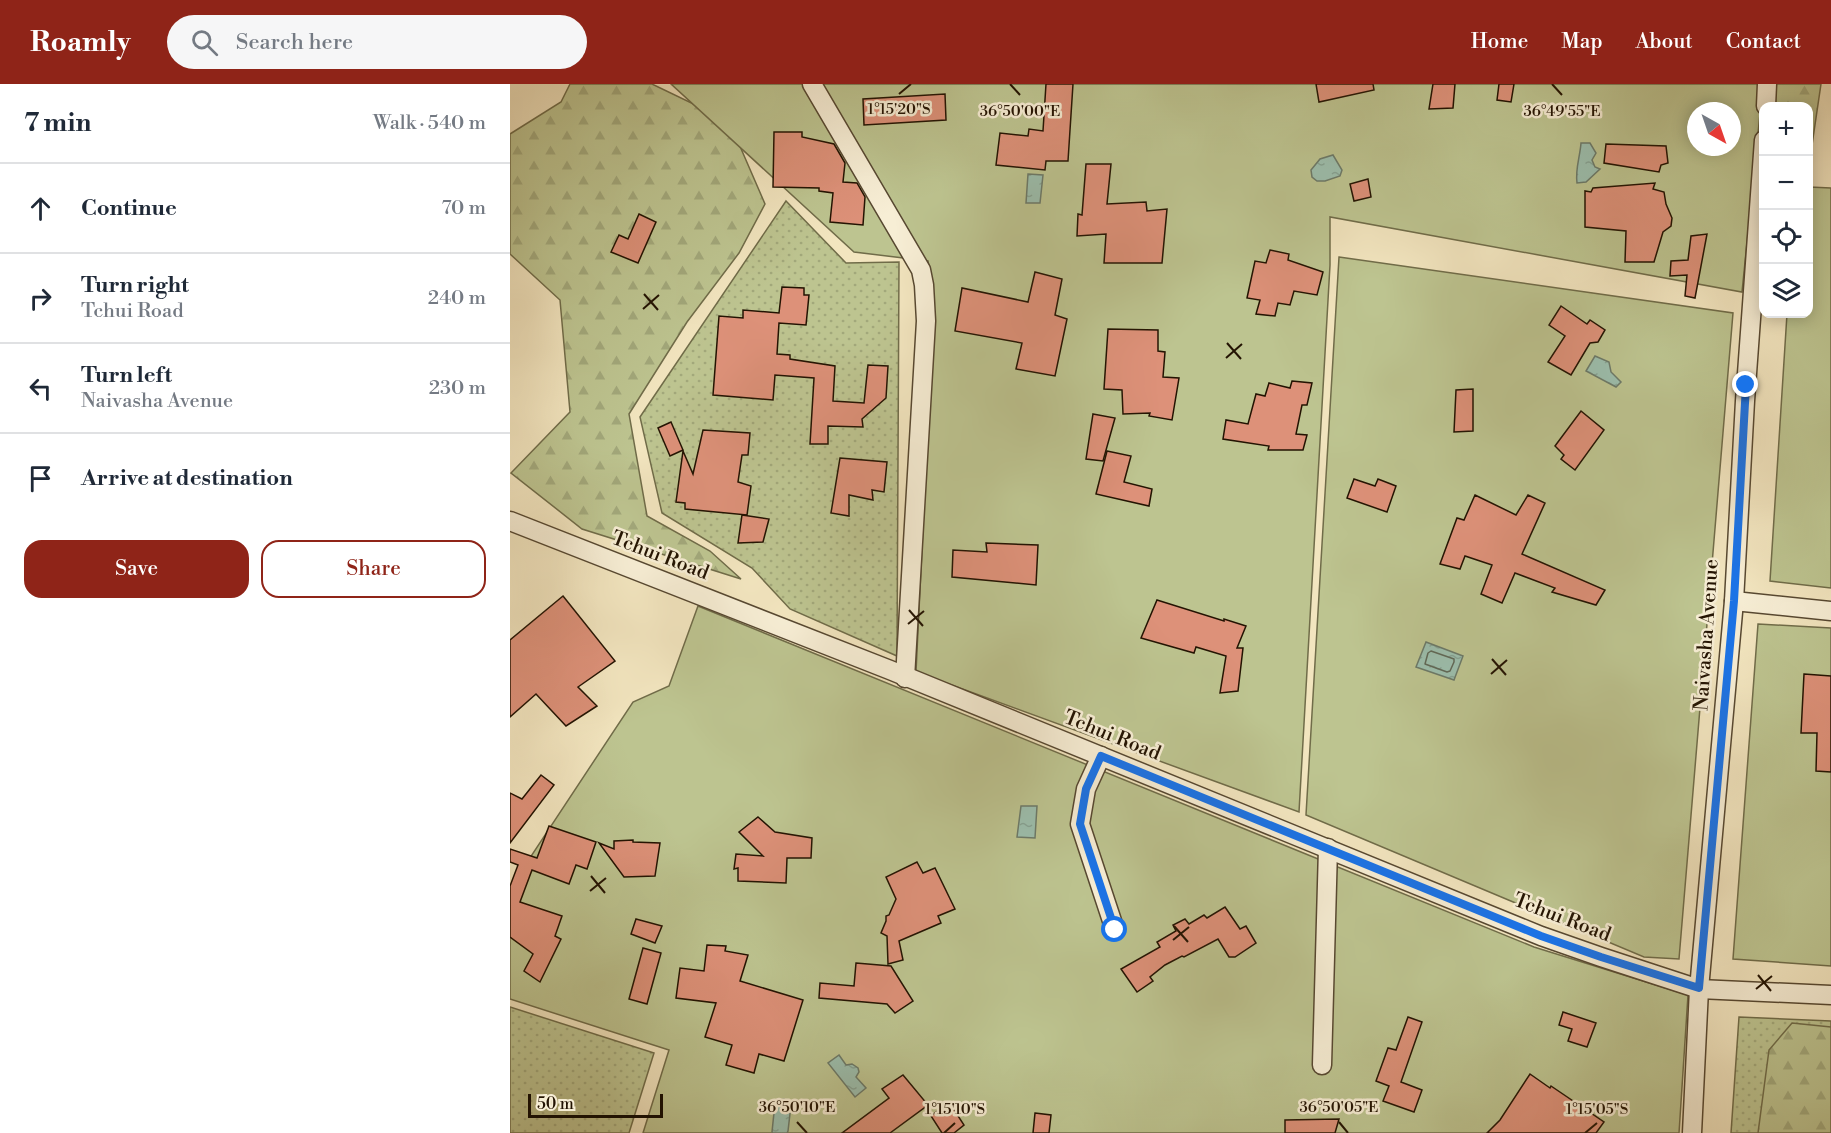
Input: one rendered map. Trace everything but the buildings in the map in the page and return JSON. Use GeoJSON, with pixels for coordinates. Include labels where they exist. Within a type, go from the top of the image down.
{"type":"FeatureCollection","features":[{"type":"Feature","properties":{"kind":"street"},"geometry":{"type":"LineString","coordinates":[[812,84],[921,270],[924,285],[927,321],[905,678]]}},
{"type":"Feature","properties":{"kind":"street"},"geometry":{"type":"LineString","coordinates":[[1766,102],[1767,84]]}},
{"type":"Feature","properties":{"kind":"street","name":"Naivasha Avenue"},"geometry":{"type":"LineString","coordinates":[[1692,1133],[1699,988],[1734,601],[1745,401],[1763,156]]}},
{"type":"Feature","properties":{"kind":"street","name":"Tchui Road"},"geometry":{"type":"LineString","coordinates":[[510,521],[1101,756],[1541,936],[1699,988],[1831,995]]}},
{"type":"Feature","properties":{"kind":"street"},"geometry":{"type":"LineString","coordinates":[[1734,601],[1831,611]]}},
{"type":"Feature","properties":{"kind":"street"},"geometry":{"type":"LineString","coordinates":[[1101,756],[1086,789],[1080,824],[1115,930]]}},
{"type":"Feature","properties":{"kind":"street"},"geometry":{"type":"LineString","coordinates":[[1322,1065],[1328,848]]}},
{"type":"Feature","properties":{"kind":"green space"},"geometry":{"type":"Polygon","coordinates":[[[570,84],[652,84],[729,121],[765,204],[739,253],[687,322],[629,414],[647,516],[710,551],[741,579],[582,529],[511,473],[570,412],[560,300],[510,254],[510,134],[561,102],[570,84]]]}},
{"type":"Feature","properties":{"kind":"green space"},"geometry":{"type":"Polygon","coordinates":[[[671,84],[1763,84],[1761,102],[1759,102],[1759,124],[1742,292],[1330,217],[1330,265],[1299,812],[916,672],[934,301],[928,261],[854,252],[671,84]]]}},
{"type":"Feature","properties":{"kind":"green space"},"geometry":{"type":"Polygon","coordinates":[[[1741,84],[1821,84],[1813,138],[1813,102],[1759,102],[1759,151],[1745,153],[1741,84]]]}},
{"type":"Feature","properties":{"kind":"green space"},"geometry":{"type":"Polygon","coordinates":[[[1813,187],[1831,188],[1831,588],[1770,581],[1787,318],[1813,318],[1813,187]]]}},
{"type":"Feature","properties":{"kind":"green space"},"geometry":{"type":"Polygon","coordinates":[[[786,201],[846,263],[899,262],[897,656],[790,609],[752,568],[662,513],[640,417],[786,201]]]}},
{"type":"Feature","properties":{"kind":"green space"},"geometry":{"type":"Polygon","coordinates":[[[1339,257],[1733,313],[1679,959],[1644,957],[1306,815],[1339,257]]]}},
{"type":"Feature","properties":{"kind":"green space"},"geometry":{"type":"Polygon","coordinates":[[[698,606],[1534,947],[1688,995],[1679,1133],[643,1133],[669,1050],[510,999],[510,888],[633,702],[669,686],[698,606]]]}},
{"type":"Feature","properties":{"kind":"green space"},"geometry":{"type":"Polygon","coordinates":[[[1758,624],[1831,628],[1831,966],[1733,959],[1758,624]]]}},
{"type":"Feature","properties":{"kind":"green space"},"geometry":{"type":"Polygon","coordinates":[[[510,1007],[654,1053],[629,1133],[510,1133],[510,1007]]]}},
{"type":"Feature","properties":{"kind":"green space"},"geometry":{"type":"Polygon","coordinates":[[[1739,1017],[1831,1021],[1831,1133],[1731,1133],[1739,1017]]]}},
{"type":"Feature","properties":{"kind":"green space"},"geometry":{"type":"Polygon","coordinates":[[[1792,1023],[1831,1027],[1831,1133],[1758,1133],[1769,1050],[1792,1023]]]}},
{"type":"Feature","properties":{"kind":"water"},"geometry":{"type":"Polygon","coordinates":[[[1581,143],[1590,143],[1596,153],[1592,160],[1595,167],[1600,169],[1586,182],[1577,183],[1577,168],[1581,143]]]}},
{"type":"Feature","properties":{"kind":"water"},"geometry":{"type":"Polygon","coordinates":[[[1333,155],[1342,170],[1340,176],[1317,181],[1312,177],[1311,170],[1320,159],[1333,155]]]}},
{"type":"Feature","properties":{"kind":"water"},"geometry":{"type":"Polygon","coordinates":[[[1028,174],[1043,175],[1040,203],[1026,203],[1028,174]]]}},
{"type":"Feature","properties":{"kind":"water"},"geometry":{"type":"Polygon","coordinates":[[[1595,356],[1609,362],[1611,372],[1621,382],[1616,387],[1586,371],[1595,356]]]}},
{"type":"Feature","properties":{"kind":"water"},"geometry":{"type":"Polygon","coordinates":[[[1426,642],[1463,656],[1454,680],[1416,667],[1426,642]]]}},
{"type":"Feature","properties":{"kind":"water"},"geometry":{"type":"Polygon","coordinates":[[[1021,806],[1037,806],[1035,838],[1017,837],[1021,806]]]}},
{"type":"Feature","properties":{"kind":"water"},"geometry":{"type":"Polygon","coordinates":[[[839,1055],[846,1065],[852,1064],[858,1068],[859,1072],[856,1077],[866,1088],[855,1097],[828,1063],[839,1055]]]}},
{"type":"Feature","properties":{"kind":"water"},"geometry":{"type":"Polygon","coordinates":[[[784,1099],[791,1105],[788,1131],[787,1133],[773,1133],[775,1103],[784,1099]]]}},
{"type":"Feature","properties":{"kind":"route"},"geometry":{"type":"LineString","coordinates":[[1115,930],[1080,824],[1086,789],[1101,756],[1541,936],[1699,988],[1734,601],[1746,385]]}}]}
